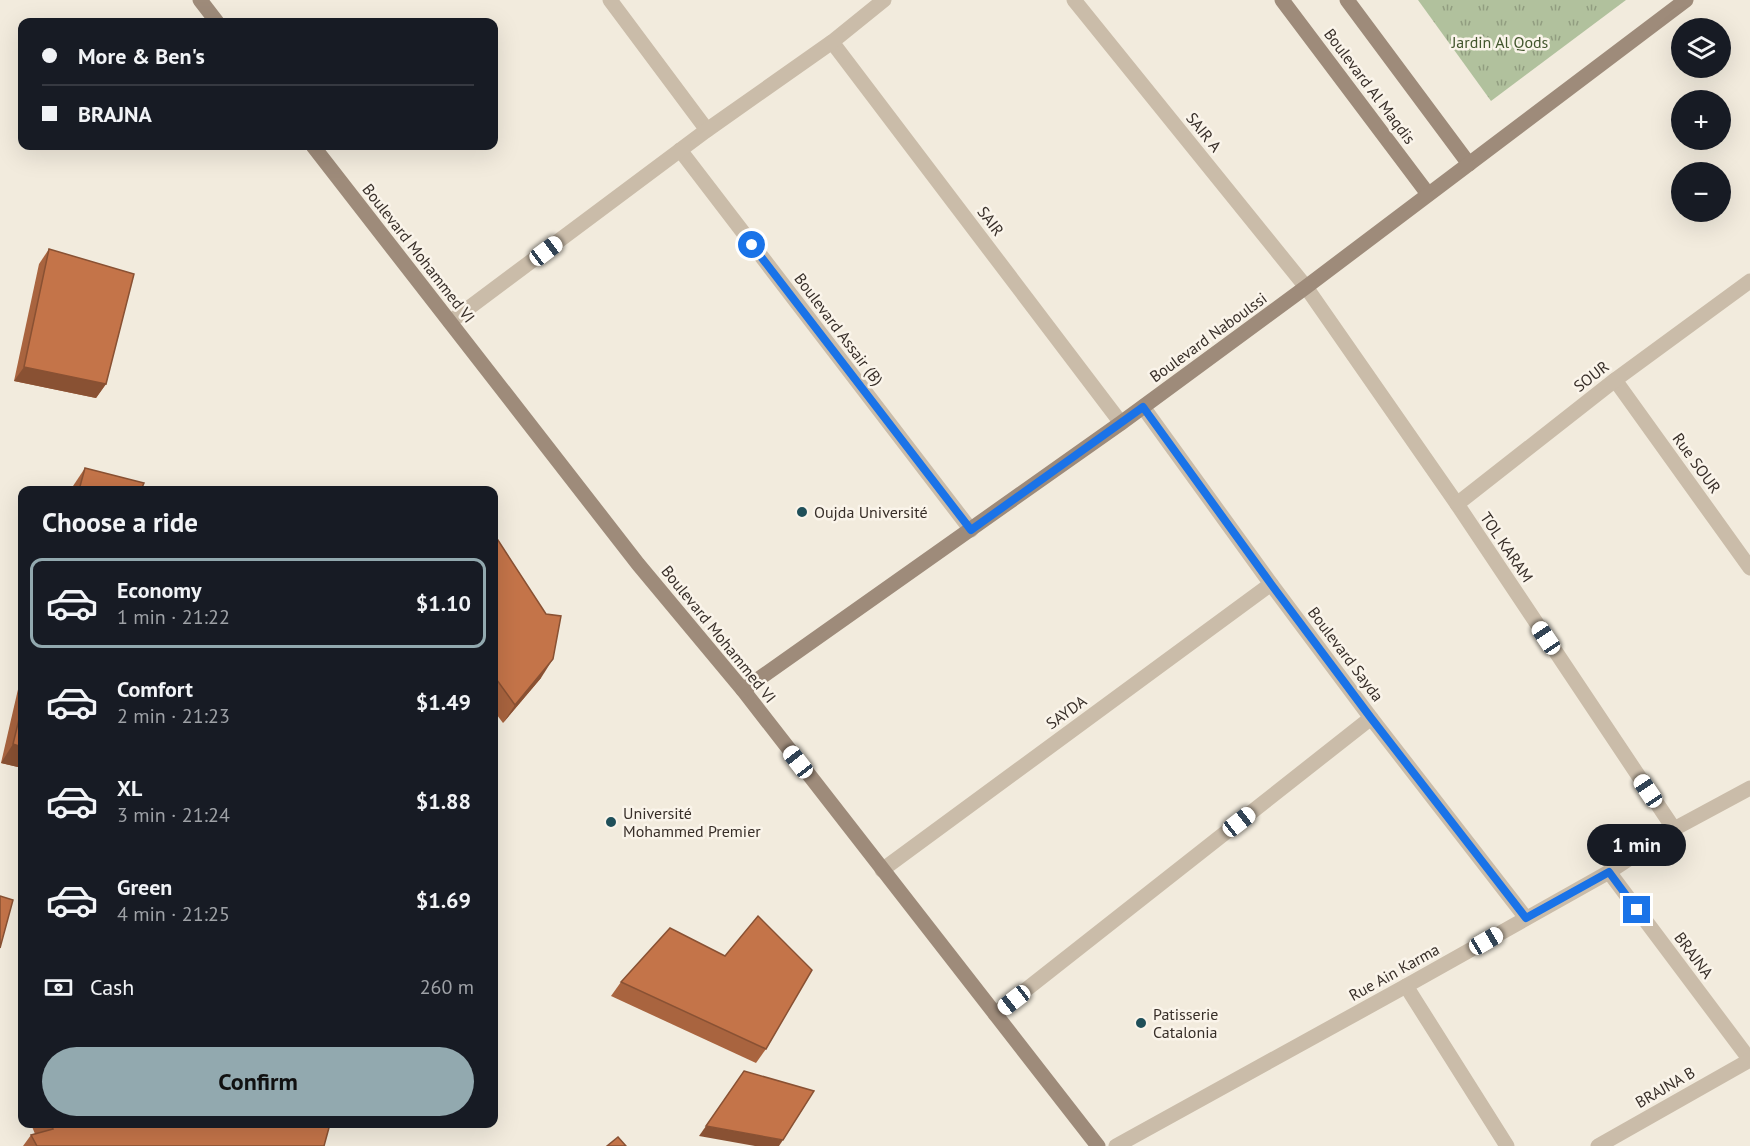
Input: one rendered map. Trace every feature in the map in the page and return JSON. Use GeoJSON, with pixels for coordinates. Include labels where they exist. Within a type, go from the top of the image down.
{"type":"FeatureCollection","features":[{"type":"Feature","properties":{"kind":"street"},"geometry":{"type":"LineString","coordinates":[[200,0],[214,18]]}},
{"type":"Feature","properties":{"kind":"street"},"geometry":{"type":"LineString","coordinates":[[610,0],[707,130]]}},
{"type":"Feature","properties":{"kind":"street"},"geometry":{"type":"LineString","coordinates":[[450,322],[707,130],[832,42],[884,0]]}},
{"type":"Feature","properties":{"kind":"street","name":"SAIR A"},"geometry":{"type":"LineString","coordinates":[[1074,0],[1306,287]]}},
{"type":"Feature","properties":{"kind":"street","name":"Boulevard Al Maqdis"},"geometry":{"type":"LineString","coordinates":[[1282,0],[1428,194]]}},
{"type":"Feature","properties":{"kind":"street","name":"Boulevard Al Maqdis"},"geometry":{"type":"LineString","coordinates":[[1347,0],[1469,164]]}},
{"type":"Feature","properties":{"kind":"street","name":"Boulevard Naboulssi"},"geometry":{"type":"LineString","coordinates":[[743,690],[1143,407],[1686,0]]}},
{"type":"Feature","properties":{"kind":"street","name":"SAIR"},"geometry":{"type":"LineString","coordinates":[[832,42],[1121,423]]}},
{"type":"Feature","properties":{"kind":"street","name":"Boulevard Mohammed VI"},"geometry":{"type":"LineString","coordinates":[[316,150],[638,564],[743,690],[1098,1146]]}},
{"type":"Feature","properties":{"kind":"street","name":"Boulevard Assair (B)"},"geometry":{"type":"LineString","coordinates":[[680,150],[971,530]]}},
{"type":"Feature","properties":{"kind":"street","name":"SOUR"},"geometry":{"type":"LineString","coordinates":[[1457,504],[1615,380],[1750,281]]}},
{"type":"Feature","properties":{"kind":"street","name":"TOL KARAM"},"geometry":{"type":"LineString","coordinates":[[1306,287],[1457,504],[1674,829]]}},
{"type":"Feature","properties":{"kind":"street","name":"Rue SOUR"},"geometry":{"type":"LineString","coordinates":[[1615,380],[1750,568]]}},
{"type":"Feature","properties":{"kind":"street","name":"Boulevard Sayda"},"geometry":{"type":"LineString","coordinates":[[1143,407],[1371,718],[1526,918]]}},
{"type":"Feature","properties":{"kind":"street","name":"SAYDA"},"geometry":{"type":"LineString","coordinates":[[882,870],[1271,584]]}},
{"type":"Feature","properties":{"kind":"street"},"geometry":{"type":"LineString","coordinates":[[995,1014],[1371,718]]}},
{"type":"Feature","properties":{"kind":"street","name":"Rue Ain Karma"},"geometry":{"type":"LineString","coordinates":[[1116,1146],[1609,872],[1674,829],[1750,788]]}},
{"type":"Feature","properties":{"kind":"street","name":"BRAJNA"},"geometry":{"type":"LineString","coordinates":[[1609,872],[1750,1060]]}},
{"type":"Feature","properties":{"kind":"street"},"geometry":{"type":"LineString","coordinates":[[1406,986],[1507,1146]]}},
{"type":"Feature","properties":{"kind":"street","name":"BRAJNA B"},"geometry":{"type":"LineString","coordinates":[[1598,1146],[1750,1060]]}},
{"type":"Feature","properties":{"kind":"green space","name":"Jardin Al Qods"},"geometry":{"type":"Polygon","coordinates":[[[1418,0],[1626,0],[1491,101],[1418,0]]]}},
{"type":"Feature","properties":{"kind":"building"},"geometry":{"type":"Polygon","coordinates":[[[49,249],[134,274],[106,384],[24,367],[49,249]]]}},
{"type":"Feature","properties":{"kind":"building"},"geometry":{"type":"Polygon","coordinates":[[[85,468],[144,483],[143,486],[80,486],[85,468]]]}},
{"type":"Feature","properties":{"kind":"building"},"geometry":{"type":"Polygon","coordinates":[[[498,540],[546,614],[561,616],[553,659],[515,705],[498,682],[498,540]]]}},
{"type":"Feature","properties":{"kind":"building"},"geometry":{"type":"Polygon","coordinates":[[[18,723],[18,746],[13,744],[18,723]]]}},
{"type":"Feature","properties":{"kind":"building"},"geometry":{"type":"Polygon","coordinates":[[[0,896],[13,900],[0,948],[0,896]]]}},
{"type":"Feature","properties":{"kind":"building"},"geometry":{"type":"Polygon","coordinates":[[[758,916],[812,970],[766,1049],[621,982],[670,928],[725,956],[758,916]]]}},
{"type":"Feature","properties":{"kind":"building"},"geometry":{"type":"Polygon","coordinates":[[[744,1071],[814,1091],[783,1140],[706,1126],[744,1071]]]}},
{"type":"Feature","properties":{"kind":"building"},"geometry":{"type":"Polygon","coordinates":[[[329,1128],[324,1146],[37,1146],[31,1135],[53,1129],[329,1128]]]}},
{"type":"Feature","properties":{"kind":"building"},"geometry":{"type":"Polygon","coordinates":[[[618,1137],[626,1146],[607,1146],[618,1137]]]}},
{"type":"Feature","properties":{"kind":"place","name":"Oujda Université"},"geometry":{"type":"Point","coordinates":[802,512]}},
{"type":"Feature","properties":{"kind":"place","name":"Université Mohammed Premier"},"geometry":{"type":"Point","coordinates":[611,822]}},
{"type":"Feature","properties":{"kind":"place","name":"Patisserie Catalonia"},"geometry":{"type":"Point","coordinates":[1141,1023]}},
{"type":"Feature","properties":{"kind":"route"},"geometry":{"type":"LineString","coordinates":[[752,245],[971,530],[1143,407],[1371,718],[1526,918],[1609,872],[1637,910]]}}]}
